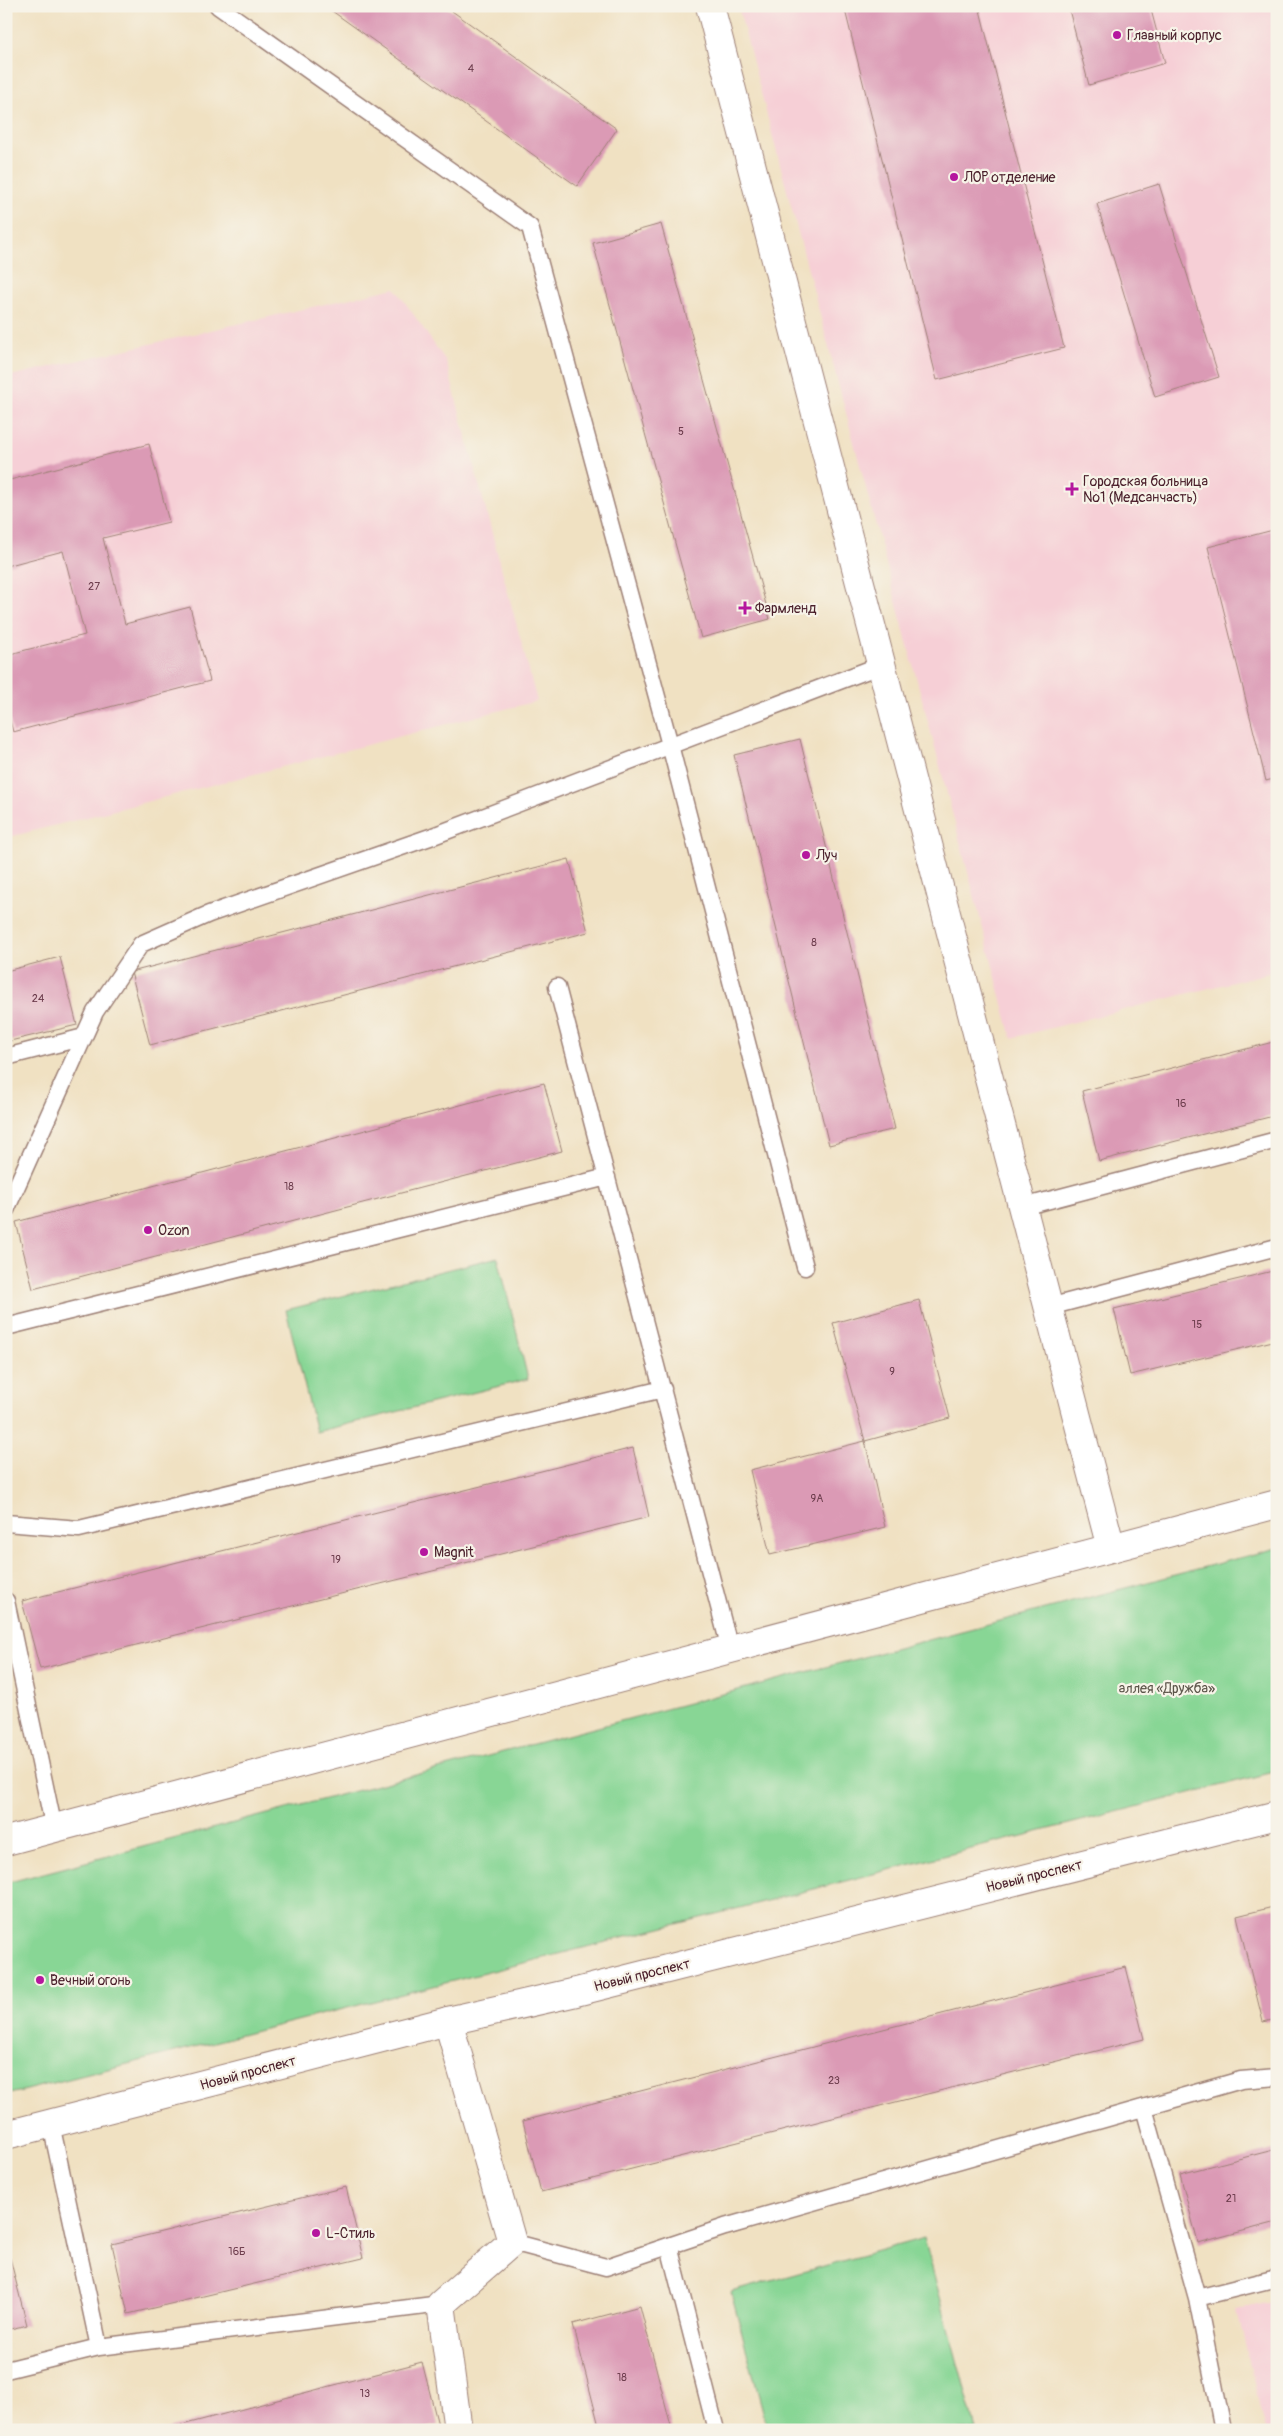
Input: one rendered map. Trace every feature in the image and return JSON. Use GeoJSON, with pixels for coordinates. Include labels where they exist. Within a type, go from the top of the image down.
{"type":"FeatureCollection","features":[{"type":"Feature","properties":{"kind":"street"},"geometry":{"type":"LineString","coordinates":[[710,6],[1111,1548]]}},
{"type":"Feature","properties":{"kind":"street"},"geometry":{"type":"LineString","coordinates":[[6,1841],[1277,1504]]}},
{"type":"Feature","properties":{"kind":"street","name":"Новый проспект"},"geometry":{"type":"LineString","coordinates":[[6,2135],[448,2021],[576,1992],[1277,1815]]}},
{"type":"Feature","properties":{"kind":"street"},"geometry":{"type":"LineString","coordinates":[[448,2021],[512,2242],[441,2304],[458,2430]]}},
{"type":"Feature","properties":{"kind":"lane"},"geometry":{"type":"LineString","coordinates":[[218,6],[530,227],[670,745],[805,1267]]}},
{"type":"Feature","properties":{"kind":"lane"},"geometry":{"type":"LineString","coordinates":[[6,1210],[95,1012],[141,944],[209,914],[433,836],[881,664]]}},
{"type":"Feature","properties":{"kind":"lane"},"geometry":{"type":"LineString","coordinates":[[558,987],[730,1649]]}},
{"type":"Feature","properties":{"kind":"lane"},"geometry":{"type":"LineString","coordinates":[[6,1057],[84,1037]]}},
{"type":"Feature","properties":{"kind":"lane"},"geometry":{"type":"LineString","coordinates":[[1022,1207],[1277,1140]]}},
{"type":"Feature","properties":{"kind":"lane"},"geometry":{"type":"LineString","coordinates":[[6,1326],[607,1177]]}},
{"type":"Feature","properties":{"kind":"lane"},"geometry":{"type":"LineString","coordinates":[[1049,1307],[1277,1247]]}},
{"type":"Feature","properties":{"kind":"lane"},"geometry":{"type":"LineString","coordinates":[[6,1523],[79,1529],[663,1389]]}},
{"type":"Feature","properties":{"kind":"lane"},"geometry":{"type":"LineString","coordinates":[[6,1601],[54,1829]]}},
{"type":"Feature","properties":{"kind":"lane"},"geometry":{"type":"LineString","coordinates":[[512,2242],[606,2266],[725,2227],[1241,2080],[1277,2077]]}},
{"type":"Feature","properties":{"kind":"lane"},"geometry":{"type":"LineString","coordinates":[[1144,2108],[1197,2298],[1223,2430]]}},
{"type":"Feature","properties":{"kind":"lane"},"geometry":{"type":"LineString","coordinates":[[51,2124],[99,2347]]}},
{"type":"Feature","properties":{"kind":"lane"},"geometry":{"type":"LineString","coordinates":[[670,2246],[716,2430]]}},
{"type":"Feature","properties":{"kind":"lane"},"geometry":{"type":"LineString","coordinates":[[1197,2298],[1277,2278]]}},
{"type":"Feature","properties":{"kind":"lane"},"geometry":{"type":"LineString","coordinates":[[6,2370],[99,2347],[441,2304]]}},
{"type":"Feature","properties":{"kind":"shaded area","name":"Городская больница №1 (Медсанчасть)"},"geometry":{"type":"Polygon","coordinates":[[[738,6],[1277,6],[1277,971],[1012,1038],[738,6]]]}},
{"type":"Feature","properties":{"kind":"shaded area"},"geometry":{"type":"Polygon","coordinates":[[[395,288],[446,361],[537,701],[6,838],[6,377],[395,288]]]}},
{"type":"Feature","properties":{"kind":"shaded area"},"geometry":{"type":"Polygon","coordinates":[[[1277,2302],[1277,2430],[1265,2430],[1237,2310],[1277,2302]]]}},
{"type":"Feature","properties":{"kind":"green space"},"geometry":{"type":"Polygon","coordinates":[[[498,1257],[528,1379],[316,1432],[286,1310],[498,1257]]]}},
{"type":"Feature","properties":{"kind":"green space","name":"аллея «Дружба»"},"geometry":{"type":"Polygon","coordinates":[[[1277,1548],[1277,1771],[6,2095],[6,1883],[1277,1548]]]}},
{"type":"Feature","properties":{"kind":"green space"},"geometry":{"type":"Polygon","coordinates":[[[924,2238],[976,2430],[768,2430],[731,2292],[924,2238]]]}},
{"type":"Feature","properties":{"kind":"building"},"geometry":{"type":"Polygon","coordinates":[[[325,6],[445,6],[617,129],[577,186],[325,6]]]}},
{"type":"Feature","properties":{"kind":"building","name":"ЛОР отделение"},"geometry":{"type":"Polygon","coordinates":[[[844,6],[979,6],[1064,348],[937,380],[844,6]]]}},
{"type":"Feature","properties":{"kind":"building","name":"Главный корпус"},"geometry":{"type":"Polygon","coordinates":[[[1068,6],[1150,6],[1165,63],[1089,85],[1068,6]]]}},
{"type":"Feature","properties":{"kind":"building"},"geometry":{"type":"Polygon","coordinates":[[[1159,184],[1219,377],[1155,397],[1097,204],[1159,184]]]}},
{"type":"Feature","properties":{"kind":"building"},"geometry":{"type":"Polygon","coordinates":[[[661,224],[770,619],[701,638],[593,243],[661,224]]]}},
{"type":"Feature","properties":{"kind":"building"},"geometry":{"type":"Polygon","coordinates":[[[149,444],[169,522],[103,538],[125,624],[190,607],[210,681],[13,732],[6,705],[6,655],[85,635],[63,551],[6,566],[6,481],[149,444]]]}},
{"type":"Feature","properties":{"kind":"building"},"geometry":{"type":"Polygon","coordinates":[[[1277,529],[1277,778],[1266,781],[1208,547],[1277,529]]]}},
{"type":"Feature","properties":{"kind":"building"},"geometry":{"type":"Polygon","coordinates":[[[800,739],[895,1129],[829,1145],[734,755],[800,739]]]}},
{"type":"Feature","properties":{"kind":"building"},"geometry":{"type":"Polygon","coordinates":[[[569,859],[588,932],[150,1045],[131,972],[569,859]]]}},
{"type":"Feature","properties":{"kind":"building"},"geometry":{"type":"Polygon","coordinates":[[[60,957],[77,1025],[6,1042],[6,971],[60,957]]]}},
{"type":"Feature","properties":{"kind":"building"},"geometry":{"type":"Polygon","coordinates":[[[1277,1041],[1277,1115],[1099,1161],[1082,1091],[1277,1041]]]}},
{"type":"Feature","properties":{"kind":"building"},"geometry":{"type":"Polygon","coordinates":[[[544,1083],[562,1151],[33,1289],[16,1222],[544,1083]]]}},
{"type":"Feature","properties":{"kind":"building"},"geometry":{"type":"Polygon","coordinates":[[[1277,1270],[1277,1340],[1130,1375],[1114,1309],[1277,1270]]]}},
{"type":"Feature","properties":{"kind":"building"},"geometry":{"type":"Polygon","coordinates":[[[919,1300],[950,1418],[865,1441],[833,1323],[919,1300]]]}},
{"type":"Feature","properties":{"kind":"building"},"geometry":{"type":"Polygon","coordinates":[[[865,1441],[885,1527],[770,1555],[750,1470],[865,1441]]]}},
{"type":"Feature","properties":{"kind":"building"},"geometry":{"type":"Polygon","coordinates":[[[633,1448],[649,1517],[40,1669],[22,1601],[633,1448]]]}},
{"type":"Feature","properties":{"kind":"building"},"geometry":{"type":"Polygon","coordinates":[[[1277,1906],[1277,2019],[1263,2022],[1237,1916],[1277,1906]]]}},
{"type":"Feature","properties":{"kind":"building"},"geometry":{"type":"Polygon","coordinates":[[[1126,1967],[1144,2039],[541,2192],[523,2121],[1126,1967]]]}},
{"type":"Feature","properties":{"kind":"building"},"geometry":{"type":"Polygon","coordinates":[[[1277,2149],[1277,2222],[1198,2243],[1180,2174],[1277,2149]]]}},
{"type":"Feature","properties":{"kind":"building"},"geometry":{"type":"Polygon","coordinates":[[[346,2187],[363,2258],[128,2314],[112,2244],[346,2187]]]}},
{"type":"Feature","properties":{"kind":"building"},"geometry":{"type":"Polygon","coordinates":[[[10,2258],[27,2325],[6,2330],[6,2259],[10,2258]]]}},
{"type":"Feature","properties":{"kind":"building"},"geometry":{"type":"Polygon","coordinates":[[[640,2306],[672,2430],[600,2430],[573,2324],[640,2306]]]}},
{"type":"Feature","properties":{"kind":"building"},"geometry":{"type":"Polygon","coordinates":[[[422,2362],[438,2425],[420,2430],[163,2430],[422,2362]]]}},
{"type":"Feature","properties":{"kind":"place","name":"Главный корпус"},"geometry":{"type":"Point","coordinates":[1117,35]}},
{"type":"Feature","properties":{"kind":"place","name":"ЛОР отделение"},"geometry":{"type":"Point","coordinates":[954,177]}},
{"type":"Feature","properties":{"kind":"place","name":"Городская больница №1 (Медсанчасть)"},"geometry":{"type":"Point","coordinates":[1072,489]}},
{"type":"Feature","properties":{"kind":"place","name":"Фармленд"},"geometry":{"type":"Point","coordinates":[745,608]}},
{"type":"Feature","properties":{"kind":"place","name":"Луч"},"geometry":{"type":"Point","coordinates":[806,855]}},
{"type":"Feature","properties":{"kind":"place","name":"Ozon"},"geometry":{"type":"Point","coordinates":[148,1230]}},
{"type":"Feature","properties":{"kind":"place","name":"Magnit"},"geometry":{"type":"Point","coordinates":[424,1552]}},
{"type":"Feature","properties":{"kind":"place","name":"Вечный огонь"},"geometry":{"type":"Point","coordinates":[40,1980]}},
{"type":"Feature","properties":{"kind":"place","name":"L-Стиль"},"geometry":{"type":"Point","coordinates":[316,2233]}}]}
